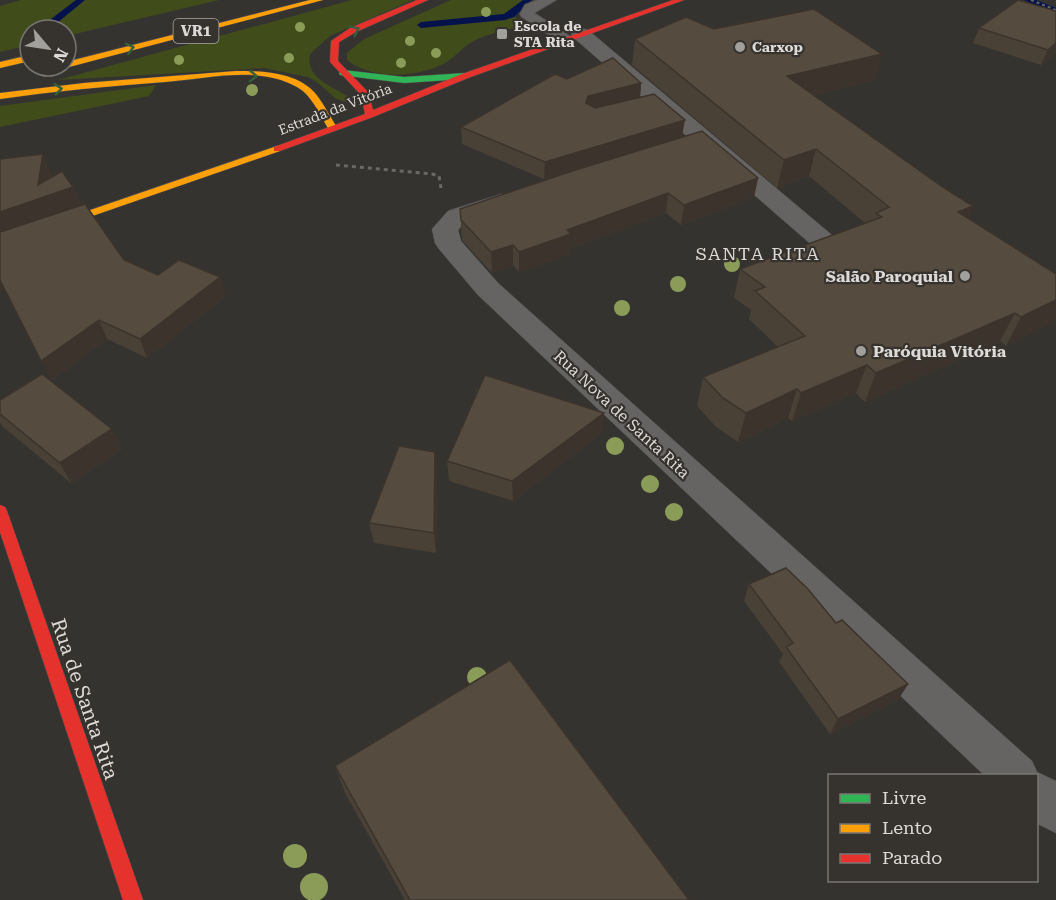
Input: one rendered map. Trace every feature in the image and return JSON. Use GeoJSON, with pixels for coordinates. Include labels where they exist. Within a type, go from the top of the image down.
{"type":"FeatureCollection","features":[{"type":"Feature","properties":{"kind":"main road","name":"VR1"},"geometry":{"type":"LineString","coordinates":[[78,62],[319,0]]}},
{"type":"Feature","properties":{"kind":"main road"},"geometry":{"type":"LineString","coordinates":[[370,115],[369,100],[365,94],[334,62],[335,41],[353,30],[424,0]]}},
{"type":"Feature","properties":{"kind":"main road","name":"Estrada da Vitória"},"geometry":{"type":"LineString","coordinates":[[0,245],[333,129],[465,76],[680,0]]}},
{"type":"Feature","properties":{"kind":"main road"},"geometry":{"type":"LineString","coordinates":[[0,65],[18,61]]}},
{"type":"Feature","properties":{"kind":"main road"},"geometry":{"type":"LineString","coordinates":[[344,73],[369,79],[397,81],[465,76]]}},
{"type":"Feature","properties":{"kind":"main road"},"geometry":{"type":"LineString","coordinates":[[0,96],[153,80],[252,75],[301,85],[308,91],[333,129]]}},
{"type":"Feature","properties":{"kind":"main road","name":"Rua de Santa Rita"},"geometry":{"type":"LineString","coordinates":[[0,510],[134,900]]}},
{"type":"Feature","properties":{"kind":"street"},"geometry":{"type":"LineString","coordinates":[[573,37],[660,101],[830,247]]}},
{"type":"Feature","properties":{"kind":"street"},"geometry":{"type":"LineString","coordinates":[[674,149],[704,139]]}},
{"type":"Feature","properties":{"kind":"street","name":"Rua Nova de Santa Rita"},"geometry":{"type":"LineString","coordinates":[[526,195],[457,216],[445,229],[448,243],[489,289],[608,401],[1015,774]]}},
{"type":"Feature","properties":{"kind":"street"},"geometry":{"type":"LineString","coordinates":[[1038,795],[1056,811]]}},
{"type":"Feature","properties":{"kind":"lane"},"geometry":{"type":"LineString","coordinates":[[549,0],[531,8],[527,14],[573,37]]}},
{"type":"Feature","properties":{"kind":"lane"},"geometry":{"type":"LineString","coordinates":[[637,106],[660,101]]}},
{"type":"Feature","properties":{"kind":"path"},"geometry":{"type":"LineString","coordinates":[[1030,0],[1056,10]]}},
{"type":"Feature","properties":{"kind":"path"},"geometry":{"type":"LineString","coordinates":[[335,165],[432,174],[440,177]]}},
{"type":"Feature","properties":{"kind":"green space"},"geometry":{"type":"Polygon","coordinates":[[[21,0],[219,0],[78,33],[78,18],[18,18],[18,48],[0,52],[0,6],[21,0]]]}},
{"type":"Feature","properties":{"kind":"green space"},"geometry":{"type":"Polygon","coordinates":[[[352,0],[413,0],[330,36],[310,54],[310,63],[316,76],[350,98],[351,104],[335,98],[308,77],[264,68],[58,80],[78,78],[78,75],[352,0]]]}},
{"type":"Feature","properties":{"kind":"green space"},"geometry":{"type":"Polygon","coordinates":[[[451,0],[525,0],[511,15],[527,24],[476,40],[445,63],[422,72],[381,74],[347,60],[347,53],[364,39],[451,0]]]}},
{"type":"Feature","properties":{"kind":"green space"},"geometry":{"type":"Polygon","coordinates":[[[156,85],[149,96],[0,127],[0,106],[156,85]]]}},
{"type":"Feature","properties":{"kind":"building"},"geometry":{"type":"Polygon","coordinates":[[[1018,0],[1056,11],[1056,43],[1048,50],[979,28],[1018,0]]]}},
{"type":"Feature","properties":{"kind":"building"},"geometry":{"type":"Polygon","coordinates":[[[814,9],[882,54],[787,76],[941,186],[973,206],[958,212],[1056,274],[1056,300],[1021,317],[1015,313],[876,373],[867,365],[801,393],[797,389],[746,413],[723,398],[703,377],[805,336],[755,291],[765,287],[740,269],[882,217],[876,213],[889,207],[816,149],[784,160],[635,39],[686,17],[714,29],[814,9]]]}},
{"type":"Feature","properties":{"kind":"building"},"geometry":{"type":"Polygon","coordinates":[[[613,58],[641,83],[588,96],[586,103],[595,108],[654,94],[685,120],[545,162],[461,127],[555,74],[567,79],[613,58]]]}},
{"type":"Feature","properties":{"kind":"building"},"geometry":{"type":"Polygon","coordinates":[[[702,131],[758,178],[684,205],[668,193],[567,230],[571,234],[519,252],[513,245],[491,252],[461,220],[460,209],[572,171],[702,131]]]}},
{"type":"Feature","properties":{"kind":"building"},"geometry":{"type":"Polygon","coordinates":[[[43,154],[38,185],[62,171],[73,187],[0,212],[0,159],[43,154]]]}},
{"type":"Feature","properties":{"kind":"building"},"geometry":{"type":"Polygon","coordinates":[[[85,204],[124,260],[158,275],[179,260],[220,277],[140,339],[99,320],[41,361],[0,280],[0,232],[85,204]]]}},
{"type":"Feature","properties":{"kind":"building"},"geometry":{"type":"Polygon","coordinates":[[[42,374],[112,429],[60,463],[0,414],[0,400],[42,374]]]}},
{"type":"Feature","properties":{"kind":"building"},"geometry":{"type":"Polygon","coordinates":[[[485,375],[604,413],[512,481],[447,461],[485,375]]]}},
{"type":"Feature","properties":{"kind":"building"},"geometry":{"type":"Polygon","coordinates":[[[399,446],[435,452],[434,533],[369,523],[399,446]]]}},
{"type":"Feature","properties":{"kind":"building"},"geometry":{"type":"Polygon","coordinates":[[[786,568],[808,589],[836,623],[842,620],[908,684],[838,719],[786,647],[793,643],[749,584],[786,568]]]}},
{"type":"Feature","properties":{"kind":"building"},"geometry":{"type":"Polygon","coordinates":[[[510,660],[689,900],[410,900],[335,766],[510,660]]]}},
{"type":"Feature","properties":{"kind":"waterway"},"geometry":{"type":"LineString","coordinates":[[58,18],[81,0]]}},
{"type":"Feature","properties":{"kind":"waterway"},"geometry":{"type":"LineString","coordinates":[[421,25],[505,17],[511,15],[528,0]]}},
{"type":"Feature","properties":{"kind":"waterway"},"geometry":{"type":"LineString","coordinates":[[1028,0],[1056,11]]}},
{"type":"Feature","properties":{"kind":"traffic: fast"},"geometry":{"type":"LineString","coordinates":[[343,73],[404,80],[465,76]]}},
{"type":"Feature","properties":{"kind":"traffic: slow"},"geometry":{"type":"LineString","coordinates":[[78,62],[319,0]]}},
{"type":"Feature","properties":{"kind":"traffic: slow"},"geometry":{"type":"LineString","coordinates":[[0,65],[18,61]]}},
{"type":"Feature","properties":{"kind":"traffic: slow"},"geometry":{"type":"LineString","coordinates":[[0,96],[219,74],[270,75],[306,89],[315,99],[333,129]]}},
{"type":"Feature","properties":{"kind":"traffic: slow"},"geometry":{"type":"LineString","coordinates":[[0,245],[277,149]]}},
{"type":"Feature","properties":{"kind":"traffic: jam"},"geometry":{"type":"LineString","coordinates":[[370,115],[365,94],[334,62],[335,41],[353,30],[424,0]]}},
{"type":"Feature","properties":{"kind":"traffic: jam"},"geometry":{"type":"LineString","coordinates":[[277,149],[370,115],[465,76],[680,0]]}},
{"type":"Feature","properties":{"kind":"traffic: jam"},"geometry":{"type":"LineString","coordinates":[[0,511],[133,900]]}},
{"type":"Feature","properties":{"kind":"place","name":"Escola de STA Rita"},"geometry":{"type":"Point","coordinates":[502,34]}},
{"type":"Feature","properties":{"kind":"place","name":"Carxop"},"geometry":{"type":"Point","coordinates":[740,47]}},
{"type":"Feature","properties":{"kind":"place","name":"Salão Paroquial"},"geometry":{"type":"Point","coordinates":[965,276]}},
{"type":"Feature","properties":{"kind":"place","name":"Paróquia Vitória"},"geometry":{"type":"Point","coordinates":[861,351]}},
{"type":"Feature","properties":{"kind":"district","name":"SANTA RITA"},"geometry":{"type":"Point","coordinates":[758,254]}}]}
